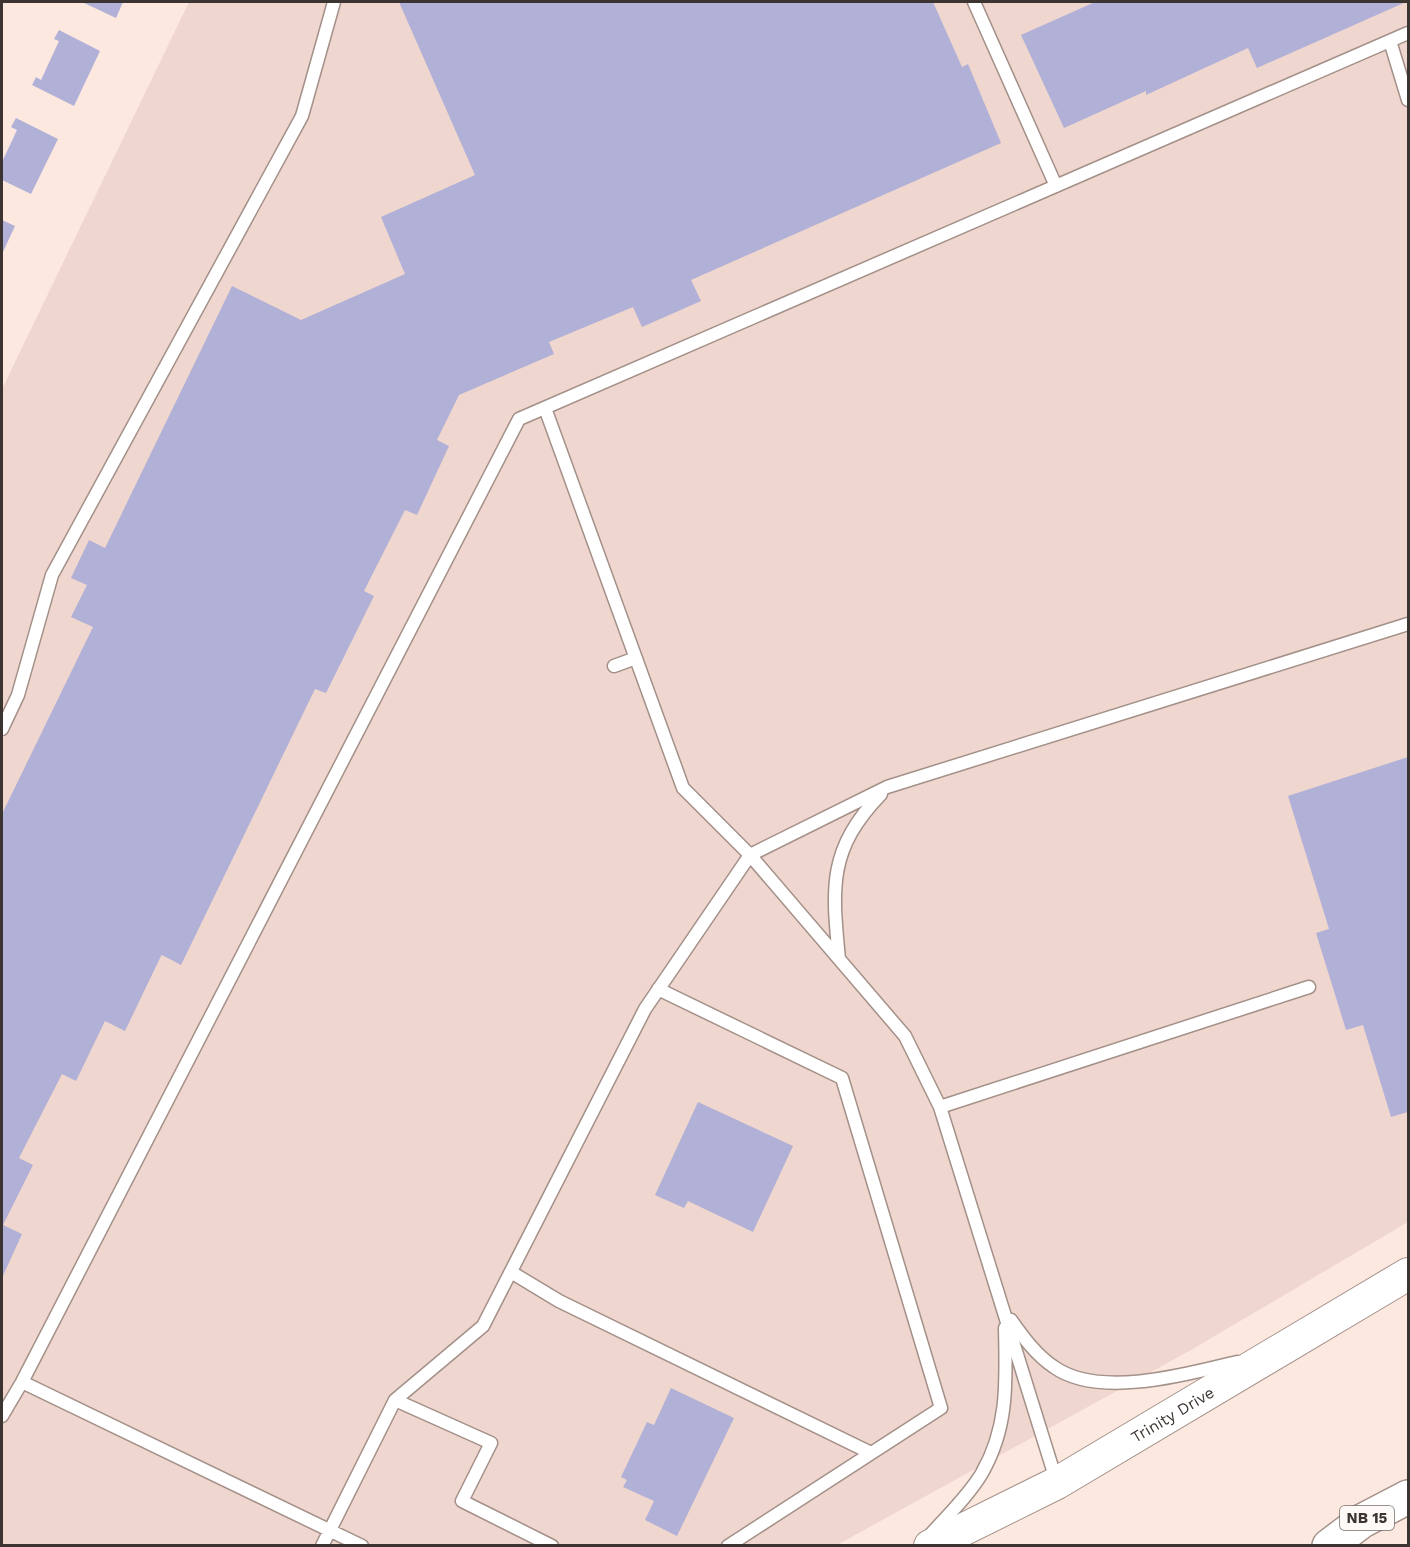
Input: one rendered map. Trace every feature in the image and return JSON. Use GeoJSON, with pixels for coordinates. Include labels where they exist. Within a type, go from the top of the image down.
{"type":"FeatureCollection","features":[{"type":"Feature","properties":{"kind":"highway","name":"NB 15"},"geometry":{"type":"LineString","coordinates":[[1329,1545],[1362,1521],[1408,1497]]}},
{"type":"Feature","properties":{"kind":"highway"},"geometry":{"type":"LineString","coordinates":[[1323,1545],[1362,1521]]}},
{"type":"Feature","properties":{"kind":"street","name":"Trinity Drive"},"geometry":{"type":"LineString","coordinates":[[930,1545],[1057,1483],[1408,1274]]}},
{"type":"Feature","properties":{"kind":"lane"},"geometry":{"type":"LineString","coordinates":[[2,729],[18,695],[52,575],[302,116],[334,2]]}},
{"type":"Feature","properties":{"kind":"lane"},"geometry":{"type":"LineString","coordinates":[[974,2],[1056,186]]}},
{"type":"Feature","properties":{"kind":"lane"},"geometry":{"type":"LineString","coordinates":[[2,1416],[22,1382],[519,419],[1408,33]]}},
{"type":"Feature","properties":{"kind":"lane"},"geometry":{"type":"LineString","coordinates":[[1390,41],[1408,100]]}},
{"type":"Feature","properties":{"kind":"lane"},"geometry":{"type":"LineString","coordinates":[[544,408],[683,788],[750,855],[905,1036],[940,1107],[1057,1483]]}},
{"type":"Feature","properties":{"kind":"lane"},"geometry":{"type":"LineString","coordinates":[[322,1545],[394,1400],[483,1326],[645,1009],[750,855],[887,787],[1408,624]]}},
{"type":"Feature","properties":{"kind":"lane"},"geometry":{"type":"LineString","coordinates":[[614,666],[636,658]]}},
{"type":"Feature","properties":{"kind":"lane"},"geometry":{"type":"LineString","coordinates":[[839,959],[834,904],[838,866],[847,839],[862,814],[887,787]]}},
{"type":"Feature","properties":{"kind":"lane"},"geometry":{"type":"LineString","coordinates":[[940,1107],[1309,987]]}},
{"type":"Feature","properties":{"kind":"lane"},"geometry":{"type":"LineString","coordinates":[[658,989],[842,1078],[941,1408],[728,1545]]}},
{"type":"Feature","properties":{"kind":"lane"},"geometry":{"type":"LineString","coordinates":[[511,1272],[559,1301],[872,1453]]}},
{"type":"Feature","properties":{"kind":"lane"},"geometry":{"type":"LineString","coordinates":[[1004,1312],[1030,1346],[1055,1368],[1078,1379],[1106,1383],[1179,1377],[1276,1353]]}},
{"type":"Feature","properties":{"kind":"lane"},"geometry":{"type":"LineString","coordinates":[[920,1545],[982,1474],[999,1433],[1006,1396],[1004,1312]]}},
{"type":"Feature","properties":{"kind":"lane"},"geometry":{"type":"LineString","coordinates":[[22,1382],[362,1545]]}},
{"type":"Feature","properties":{"kind":"lane"},"geometry":{"type":"LineString","coordinates":[[394,1400],[491,1443],[462,1501],[552,1545]]}},
{"type":"Feature","properties":{"kind":"shaded area"},"geometry":{"type":"Polygon","coordinates":[[[189,2],[1408,2],[1408,1222],[1191,1350],[837,1545],[2,1545],[2,389],[189,2]]]}},
{"type":"Feature","properties":{"kind":"building"},"geometry":{"type":"Polygon","coordinates":[[[82,2],[123,2],[116,18],[82,2]]]}},
{"type":"Feature","properties":{"kind":"building"},"geometry":{"type":"Polygon","coordinates":[[[399,2],[933,2],[962,67],[968,64],[1001,143],[691,280],[701,301],[642,327],[633,307],[549,342],[554,354],[459,395],[437,440],[449,446],[417,515],[405,510],[364,591],[374,596],[326,693],[315,689],[181,965],[162,955],[125,1031],[105,1021],[76,1081],[62,1074],[19,1158],[33,1165],[3,1225],[22,1234],[2,1278],[2,814],[93,627],[71,617],[87,585],[71,578],[89,540],[105,548],[232,286],[301,320],[405,274],[381,217],[475,175],[399,2]]]}},
{"type":"Feature","properties":{"kind":"building"},"geometry":{"type":"Polygon","coordinates":[[[1095,2],[1406,2],[1257,68],[1248,48],[1146,95],[1146,91],[1064,128],[1021,35],[1095,2]]]}},
{"type":"Feature","properties":{"kind":"building"},"geometry":{"type":"Polygon","coordinates":[[[59,30],[100,51],[74,106],[32,85],[36,77],[41,80],[59,41],[54,39],[59,30]]]}},
{"type":"Feature","properties":{"kind":"building"},"geometry":{"type":"Polygon","coordinates":[[[16,118],[58,139],[31,194],[2,180],[2,162],[17,130],[11,127],[16,118]]]}},
{"type":"Feature","properties":{"kind":"building"},"geometry":{"type":"Polygon","coordinates":[[[2,220],[15,226],[2,254],[2,220]]]}},
{"type":"Feature","properties":{"kind":"building"},"geometry":{"type":"Polygon","coordinates":[[[1408,757],[1408,1112],[1391,1117],[1363,1025],[1346,1030],[1316,933],[1329,929],[1288,796],[1408,757]]]}},
{"type":"Feature","properties":{"kind":"building"},"geometry":{"type":"Polygon","coordinates":[[[698,1102],[793,1146],[753,1232],[688,1201],[684,1208],[655,1195],[698,1102]]]}},
{"type":"Feature","properties":{"kind":"building"},"geometry":{"type":"Polygon","coordinates":[[[671,1388],[734,1418],[677,1536],[645,1520],[654,1501],[623,1487],[627,1480],[621,1477],[647,1422],[654,1425],[671,1388]]]}}]}
